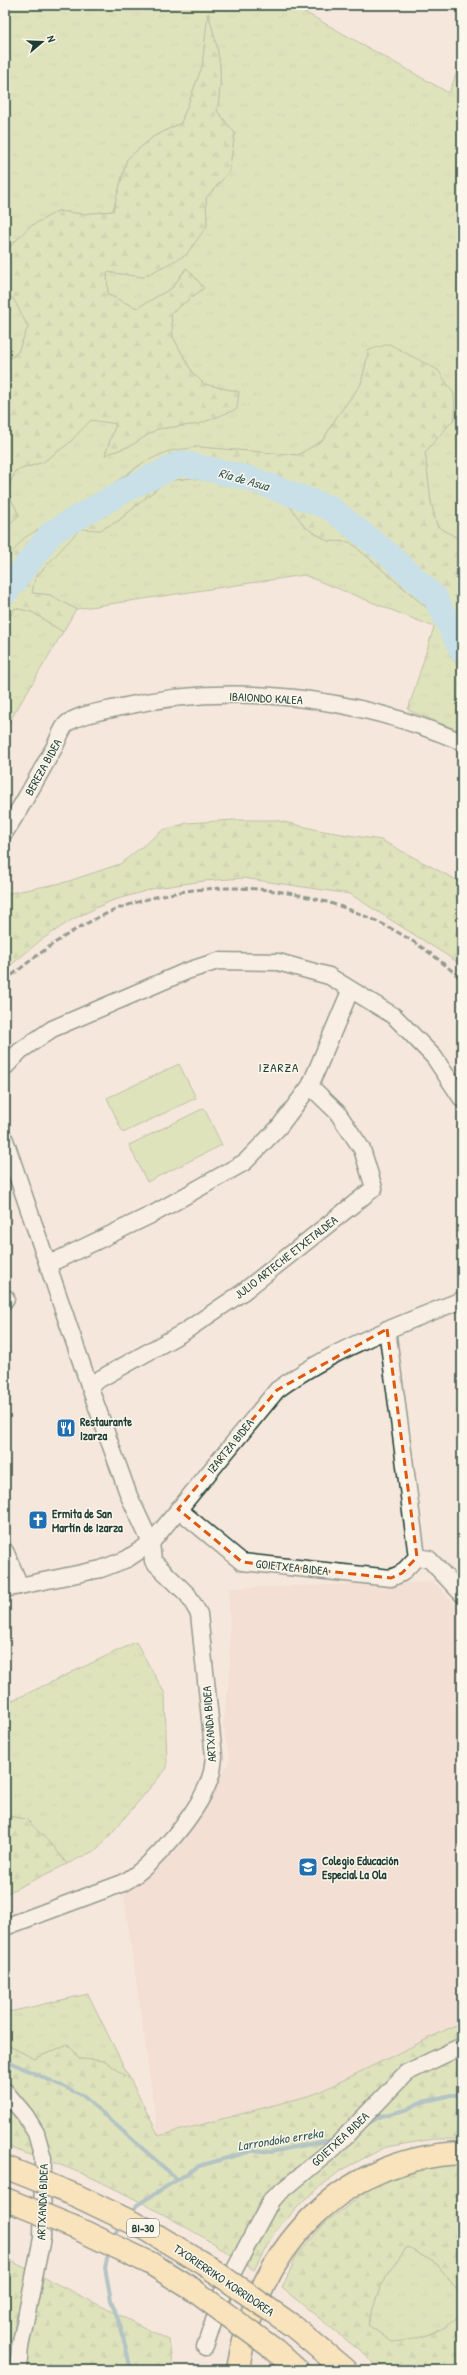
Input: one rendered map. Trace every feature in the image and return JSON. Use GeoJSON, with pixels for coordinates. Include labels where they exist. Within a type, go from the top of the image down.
{"type":"FeatureCollection","features":[{"type":"Feature","properties":{"kind":"highway"},"geometry":{"type":"LineString","coordinates":[[238,2370],[250,2317],[256,2300],[286,2248],[317,2212],[347,2187],[386,2168],[413,2159],[462,2153]]}},
{"type":"Feature","properties":{"kind":"highway","name":"TXORIERRIKO KORRIDOREA"},"geometry":{"type":"LineString","coordinates":[[5,2167],[77,2196],[146,2229],[207,2266],[293,2326],[345,2370]]}},
{"type":"Feature","properties":{"kind":"highway","name":"BI-30"},"geometry":{"type":"LineString","coordinates":[[5,2199],[76,2228],[150,2263],[192,2289],[276,2350],[297,2370]]}},
{"type":"Feature","properties":{"kind":"street","name":"IBAIONDO KALEA"},"geometry":{"type":"LineString","coordinates":[[68,723],[93,714],[170,699],[234,695],[281,696],[369,711],[420,726],[462,742]]}},
{"type":"Feature","properties":{"kind":"street","name":"BEREZA BIDEA"},"geometry":{"type":"LineString","coordinates":[[5,832],[68,723]]}},
{"type":"Feature","properties":{"kind":"street"},"geometry":{"type":"LineString","coordinates":[[5,1067],[20,1051],[52,1029],[187,971],[218,962],[278,962],[329,976],[350,991],[394,1016],[434,1057],[462,1099]]}},
{"type":"Feature","properties":{"kind":"street"},"geometry":{"type":"LineString","coordinates":[[49,1264],[154,1213],[245,1162],[279,1127],[310,1086],[350,991]]}},
{"type":"Feature","properties":{"kind":"street","name":"JULIO ARTECHE ETXETALDEA"},"geometry":{"type":"LineString","coordinates":[[89,1385],[184,1332],[243,1292],[374,1188],[362,1149],[337,1112],[310,1086]]}},
{"type":"Feature","properties":{"kind":"street"},"geometry":{"type":"LineString","coordinates":[[5,1140],[49,1264],[89,1385],[130,1496],[150,1543]]}},
{"type":"Feature","properties":{"kind":"street","name":"IZARTZA BIDEA"},"geometry":{"type":"LineString","coordinates":[[12,1588],[101,1569],[127,1560],[150,1543],[277,1390],[294,1378],[387,1329],[462,1300]]}},
{"type":"Feature","properties":{"kind":"street"},"geometry":{"type":"LineString","coordinates":[[387,1329],[417,1557],[429,1559],[462,1594]]}},
{"type":"Feature","properties":{"kind":"street","name":"GOIETXEA BIDEA"},"geometry":{"type":"LineString","coordinates":[[178,1509],[242,1562],[391,1578],[402,1573],[417,1557]]}},
{"type":"Feature","properties":{"kind":"street","name":"ARTXANDA BIDEA"},"geometry":{"type":"LineString","coordinates":[[5,1927],[124,1883],[138,1875],[182,1826],[203,1794],[211,1776],[214,1757],[199,1614],[188,1595],[153,1561],[150,1543]]}},
{"type":"Feature","properties":{"kind":"street"},"geometry":{"type":"LineString","coordinates":[[5,1551],[12,1588]]}},
{"type":"Feature","properties":{"kind":"street","name":"GOIETXEA BIDEA"},"geometry":{"type":"LineString","coordinates":[[205,2347],[226,2285],[240,2255],[272,2199],[335,2147],[406,2073],[462,2046]]}},
{"type":"Feature","properties":{"kind":"street","name":"ARTXANDA BIDEA"},"geometry":{"type":"LineString","coordinates":[[5,2091],[25,2115],[36,2133],[43,2158],[42,2238],[20,2347],[18,2370]]}},
{"type":"Feature","properties":{"kind":"highlighted area"},"geometry":{"type":"Polygon","coordinates":[[[387,1329],[417,1557],[402,1573],[391,1578],[242,1562],[178,1509],[277,1390],[387,1329]]]}},
{"type":"Feature","properties":{"kind":"shaded area","name":"Colegio Educación Especial La Ola"},"geometry":{"type":"Polygon","coordinates":[[[434,1582],[462,1612],[462,2022],[315,2094],[158,2136],[124,1895],[183,1839],[230,1760],[223,1728],[230,1670],[229,1588],[434,1582]]]}},
{"type":"Feature","properties":{"kind":"green space"},"geometry":{"type":"Polygon","coordinates":[[[5,5],[292,5],[449,93],[458,69],[462,72],[462,541],[437,526],[431,502],[425,452],[455,418],[369,350],[361,384],[336,418],[323,440],[298,455],[198,447],[144,462],[8,557],[5,561],[5,528],[19,515],[7,491],[15,471],[43,462],[68,444],[91,419],[116,424],[105,455],[130,446],[157,429],[199,424],[239,392],[204,384],[192,372],[173,337],[171,313],[204,288],[186,268],[172,288],[137,308],[108,295],[107,272],[143,277],[207,226],[206,198],[229,172],[235,133],[217,111],[220,85],[218,51],[208,14],[202,67],[181,123],[153,137],[127,159],[113,211],[83,214],[58,211],[29,227],[5,252],[5,5]]]}},
{"type":"Feature","properties":{"kind":"green space"},"geometry":{"type":"Polygon","coordinates":[[[208,13],[218,50],[220,84],[217,111],[235,133],[229,172],[206,198],[207,226],[186,255],[143,277],[107,272],[108,295],[137,308],[172,288],[187,268],[204,288],[171,313],[173,337],[192,372],[204,384],[239,392],[237,409],[199,424],[157,429],[130,446],[105,455],[116,424],[91,420],[68,444],[43,462],[15,471],[7,491],[19,515],[5,528],[5,362],[18,352],[28,327],[13,298],[5,296],[5,252],[29,227],[58,211],[83,214],[113,211],[127,159],[153,137],[181,123],[202,67],[208,13]]]}},
{"type":"Feature","properties":{"kind":"green space"},"geometry":{"type":"Polygon","coordinates":[[[5,296],[13,297],[28,327],[18,352],[5,362],[5,296]]]}},
{"type":"Feature","properties":{"kind":"green space"},"geometry":{"type":"Polygon","coordinates":[[[389,344],[438,370],[454,394],[455,418],[425,452],[431,502],[437,526],[462,541],[462,669],[452,658],[435,615],[350,542],[328,541],[305,527],[289,505],[255,489],[191,478],[166,481],[118,521],[100,530],[80,529],[35,578],[32,593],[50,595],[76,609],[63,632],[32,612],[15,608],[5,624],[5,561],[24,538],[113,485],[144,462],[169,451],[198,447],[298,455],[323,440],[336,418],[361,384],[369,350],[389,344]]]}},
{"type":"Feature","properties":{"kind":"green space"},"geometry":{"type":"Polygon","coordinates":[[[191,478],[255,489],[289,505],[305,527],[328,541],[350,542],[435,615],[452,658],[462,669],[462,732],[408,710],[434,627],[304,575],[76,609],[50,595],[32,593],[35,578],[80,528],[100,530],[118,521],[166,481],[191,478]]]}},
{"type":"Feature","properties":{"kind":"green space"},"geometry":{"type":"Polygon","coordinates":[[[15,608],[32,612],[63,632],[5,729],[5,624],[15,608]]]}},
{"type":"Feature","properties":{"kind":"green space"},"geometry":{"type":"Polygon","coordinates":[[[233,820],[275,820],[323,831],[381,840],[462,883],[462,965],[350,894],[243,878],[204,881],[156,888],[111,901],[73,919],[41,940],[5,970],[5,894],[66,882],[120,864],[163,830],[187,823],[233,820]]]}},
{"type":"Feature","properties":{"kind":"green space"},"geometry":{"type":"Polygon","coordinates":[[[179,1064],[196,1098],[123,1133],[107,1098],[179,1064]]]}},
{"type":"Feature","properties":{"kind":"green space"},"geometry":{"type":"Polygon","coordinates":[[[204,1108],[222,1145],[147,1182],[129,1145],[204,1108]]]}},
{"type":"Feature","properties":{"kind":"green space"},"geometry":{"type":"Polygon","coordinates":[[[136,1642],[165,1694],[167,1768],[98,1849],[67,1864],[54,1847],[26,1819],[5,1816],[5,1704],[136,1642]]]}},
{"type":"Feature","properties":{"kind":"green space"},"geometry":{"type":"Polygon","coordinates":[[[5,1816],[26,1819],[54,1847],[67,1864],[5,1894],[5,1816]]]}},
{"type":"Feature","properties":{"kind":"green space"},"geometry":{"type":"Polygon","coordinates":[[[88,1994],[130,2079],[105,2061],[80,2059],[68,2044],[35,2059],[5,2044],[5,2013],[88,1994]]]}},
{"type":"Feature","properties":{"kind":"green space"},"geometry":{"type":"Polygon","coordinates":[[[462,2022],[462,2139],[434,2139],[386,2147],[341,2170],[305,2199],[274,2233],[254,2270],[152,2208],[110,2186],[67,2168],[5,2146],[5,2044],[35,2059],[68,2044],[80,2059],[105,2061],[130,2079],[159,2136],[315,2094],[462,2022]]]}},
{"type":"Feature","properties":{"kind":"green space"},"geometry":{"type":"Polygon","coordinates":[[[441,2164],[462,2164],[462,2296],[437,2264],[407,2247],[380,2286],[368,2325],[392,2342],[402,2341],[421,2337],[440,2330],[456,2318],[462,2311],[462,2370],[381,2368],[282,2288],[296,2257],[326,2222],[367,2191],[404,2170],[441,2164]]]}},
{"type":"Feature","properties":{"kind":"green space"},"geometry":{"type":"Polygon","coordinates":[[[407,2247],[437,2264],[462,2296],[462,2311],[454,2323],[413,2341],[392,2342],[368,2325],[380,2286],[407,2247]]]}},
{"type":"Feature","properties":{"kind":"green space"},"geometry":{"type":"Polygon","coordinates":[[[5,2258],[169,2340],[173,2370],[5,2370],[5,2258]]]}},
{"type":"Feature","properties":{"kind":"waterway","name":"Ría de Asua"},"geometry":{"type":"LineString","coordinates":[[5,593],[52,532],[131,487],[181,463],[248,478],[330,508],[387,553],[435,597],[462,651]]}},
{"type":"Feature","properties":{"kind":"waterway"},"geometry":{"type":"LineString","coordinates":[[5,2060],[82,2095],[177,2179]]}},
{"type":"Feature","properties":{"kind":"waterway","name":"Larrondoko erreka"},"geometry":{"type":"LineString","coordinates":[[364,2126],[381,2116],[406,2110],[419,2103],[451,2095],[462,2095]]}},
{"type":"Feature","properties":{"kind":"waterway","name":"Larrondoko erreka"},"geometry":{"type":"LineString","coordinates":[[131,2214],[137,2205],[199,2166],[255,2150],[270,2152],[336,2139]]}},
{"type":"Feature","properties":{"kind":"waterway","name":"Larrondoko erreka"},"geometry":{"type":"LineString","coordinates":[[113,2238],[123,2224]]}},
{"type":"Feature","properties":{"kind":"waterway","name":"Larrondoko erreka"},"geometry":{"type":"LineString","coordinates":[[109,2251],[105,2268],[111,2300],[121,2328],[131,2370]]}},
{"type":"Feature","properties":{"kind":"railway"},"geometry":{"type":"LineString","coordinates":[[5,981],[49,947],[97,918],[143,900],[191,890],[240,888],[289,893],[336,905],[382,924],[424,949],[462,980]]}},
{"type":"Feature","properties":{"kind":"place","name":"Restaurante Izarza"},"geometry":{"type":"Point","coordinates":[66,1428]}},
{"type":"Feature","properties":{"kind":"place","name":"Ermita de San Martín de Izarza"},"geometry":{"type":"Point","coordinates":[38,1520]}},
{"type":"Feature","properties":{"kind":"place","name":"Colegio Educación Especial La Ola"},"geometry":{"type":"Point","coordinates":[308,1867]}},
{"type":"Feature","properties":{"kind":"district","name":"IZARZA"},"geometry":{"type":"Point","coordinates":[279,1067]}}]}
